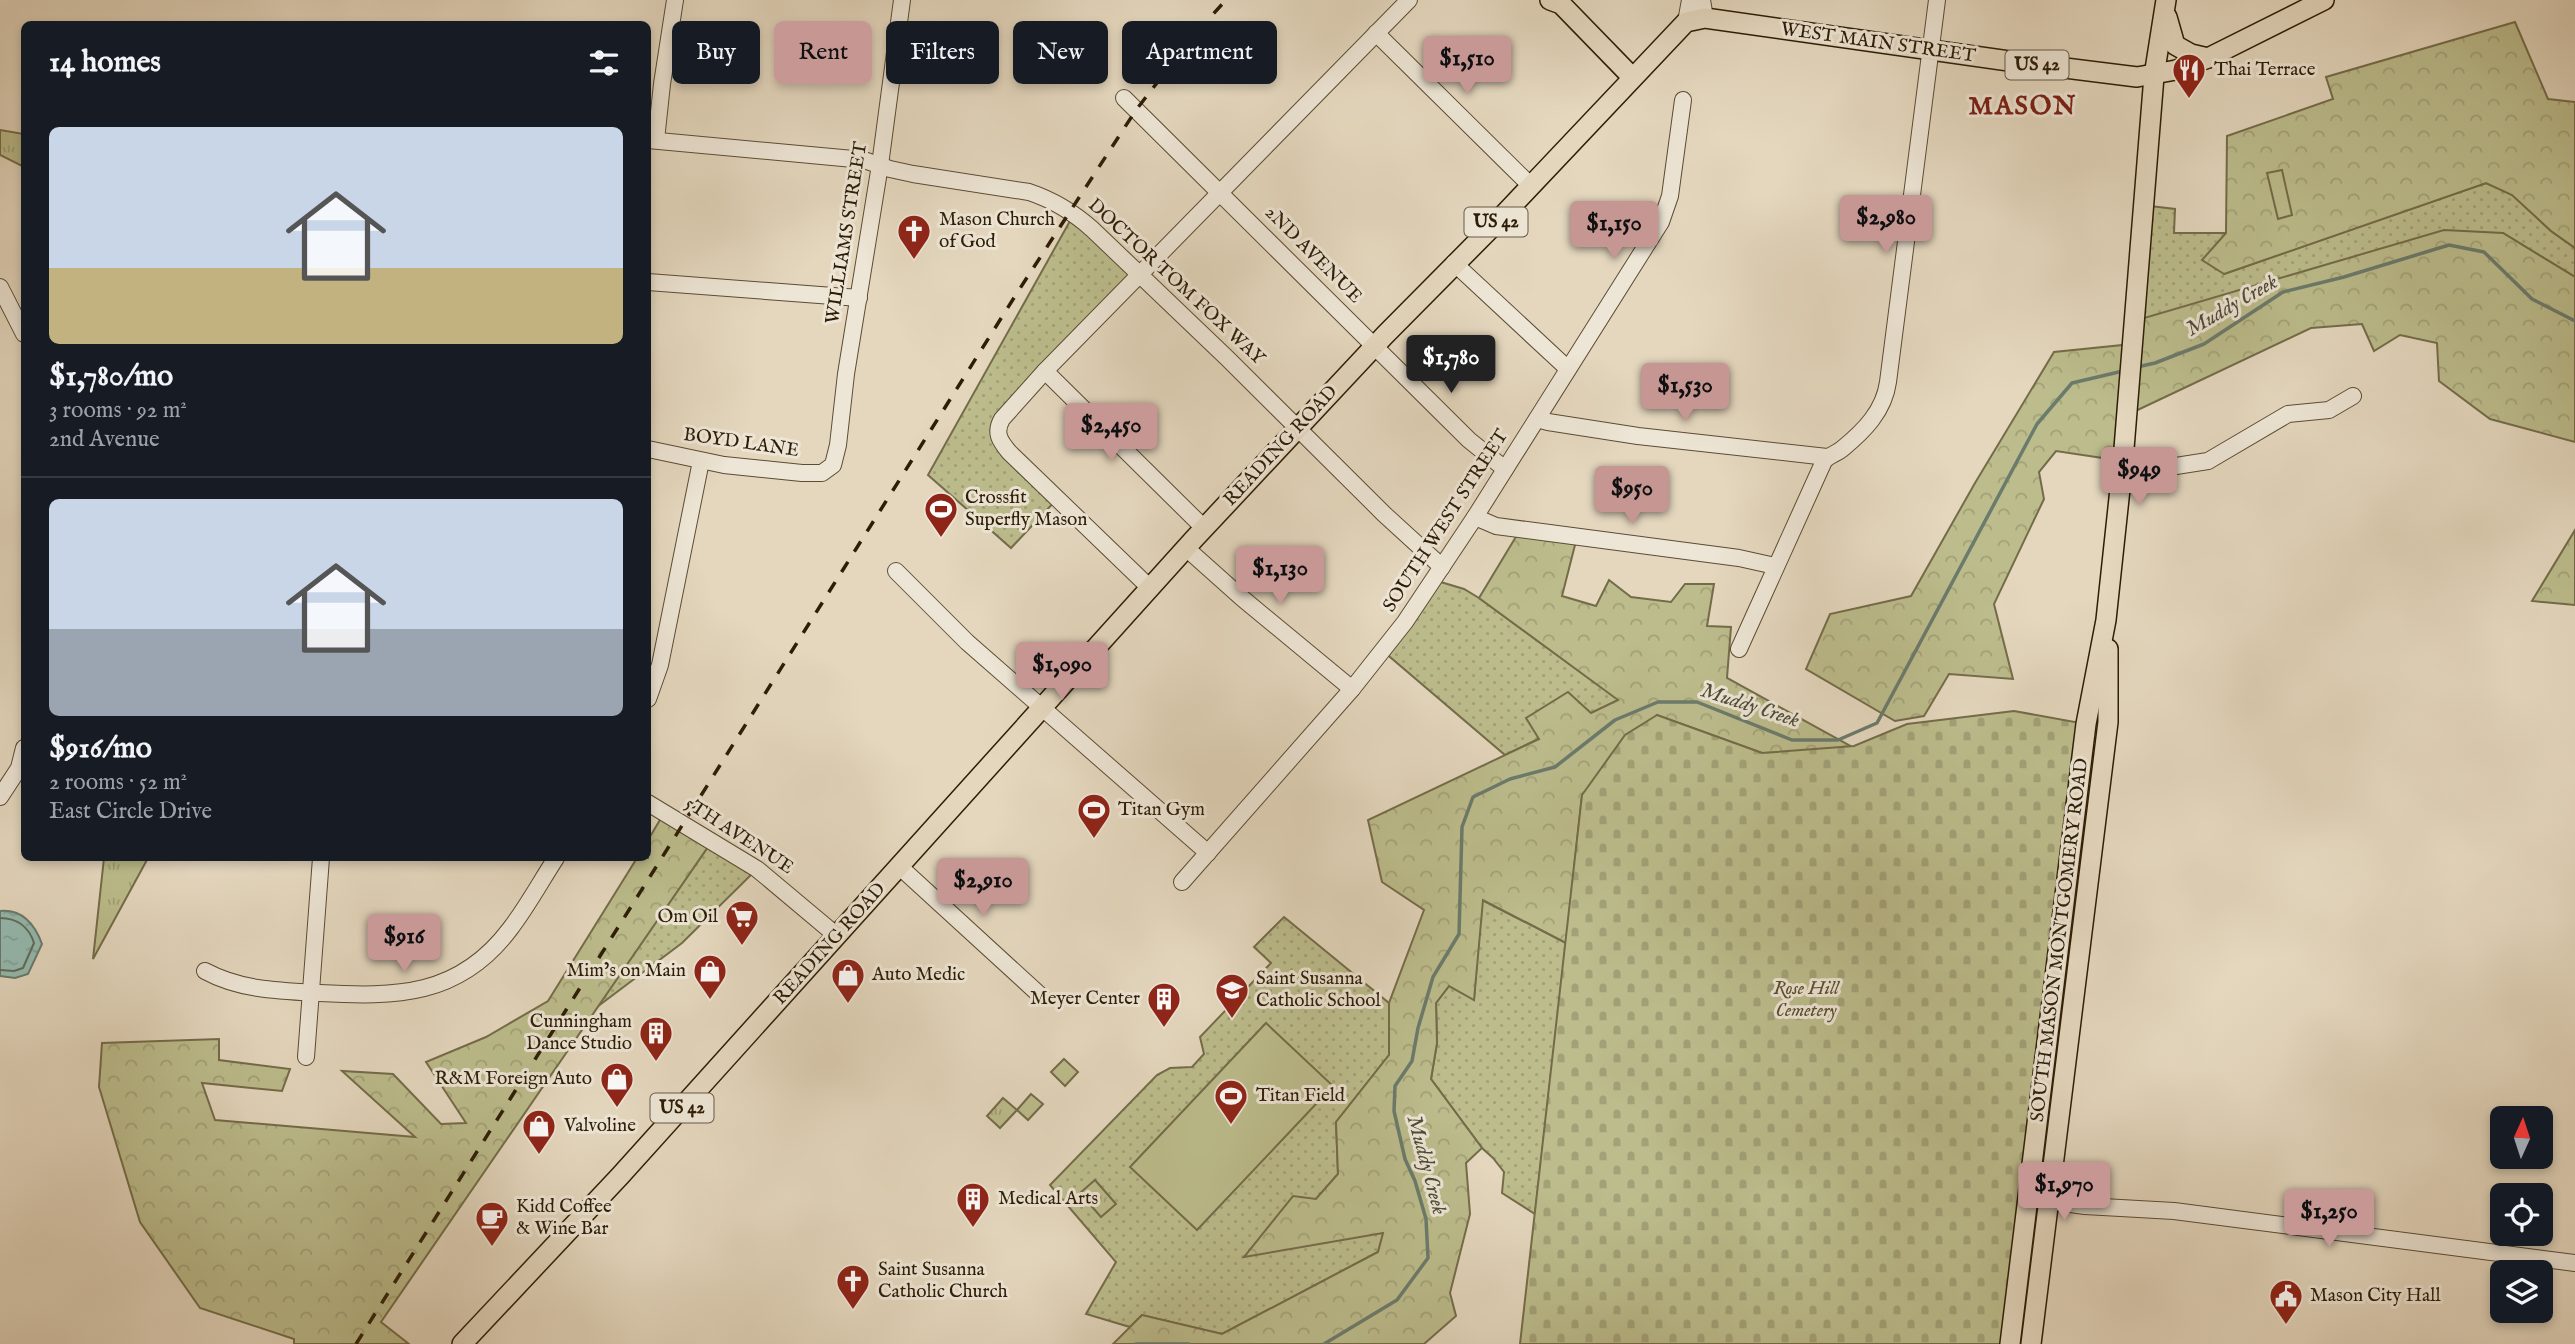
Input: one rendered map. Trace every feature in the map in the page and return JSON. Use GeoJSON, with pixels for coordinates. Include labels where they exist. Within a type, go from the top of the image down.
{"type":"FeatureCollection","features":[{"type":"Feature","properties":{"kind":"main road"},"geometry":{"type":"LineString","coordinates":[[1550,0],[1561,4],[1632,77]]}},
{"type":"Feature","properties":{"kind":"main road","name":"US 42"},"geometry":{"type":"LineString","coordinates":[[2154,76],[2208,58],[2324,0]]}},
{"type":"Feature","properties":{"kind":"main road"},"geometry":{"type":"LineString","coordinates":[[2165,5],[2175,46],[2208,58]]}},
{"type":"Feature","properties":{"kind":"main road","name":"SOUTH MASON MONTGOMERY ROAD"},"geometry":{"type":"LineString","coordinates":[[2010,1344],[2086,724],[2106,620],[2123,461],[2154,76],[2165,5]]}},
{"type":"Feature","properties":{"kind":"main road","name":"WEST MAIN STREET"},"geometry":{"type":"LineString","coordinates":[[1686,22],[1704,9],[1931,50],[2118,75],[2154,76]]}},
{"type":"Feature","properties":{"kind":"main road","name":"READING ROAD"},"geometry":{"type":"LineString","coordinates":[[463,1344],[620,1176],[1204,528],[1686,22]]}},
{"type":"Feature","properties":{"kind":"main road","name":"SOUTH MASON MONTGOMERY ROAD"},"geometry":{"type":"LineString","coordinates":[[2031,1344],[2108,722],[2109,655],[2106,620]]}},
{"type":"Feature","properties":{"kind":"street"},"geometry":{"type":"LineString","coordinates":[[652,140],[674,0]]}},
{"type":"Feature","properties":{"kind":"street","name":"WILLIAMS STREET"},"geometry":{"type":"LineString","coordinates":[[829,470],[838,446],[902,0]]}},
{"type":"Feature","properties":{"kind":"street"},"geometry":{"type":"LineString","coordinates":[[1150,588],[1009,453],[1000,442],[998,430],[1002,419],[1045,371],[1409,0]]}},
{"type":"Feature","properties":{"kind":"street"},"geometry":{"type":"LineString","coordinates":[[1686,22],[1689,0]]}},
{"type":"Feature","properties":{"kind":"street"},"geometry":{"type":"LineString","coordinates":[[1537,419],[1637,436],[1828,457],[1840,451],[1866,427],[1882,406],[1887,388],[1937,0]]}},
{"type":"Feature","properties":{"kind":"street"},"geometry":{"type":"LineString","coordinates":[[1376,33],[1530,185]]}},
{"type":"Feature","properties":{"kind":"street","name":"2ND AVENUE"},"geometry":{"type":"LineString","coordinates":[[1124,98],[1469,440],[1505,469]]}},
{"type":"Feature","properties":{"kind":"street","name":"SOUTH WEST STREET"},"geometry":{"type":"LineString","coordinates":[[1182,882],[1352,690],[1405,621],[1475,517],[1665,214],[1683,100]]}},
{"type":"Feature","properties":{"kind":"street","name":"DOCTOR TOM FOX WAY"},"geometry":{"type":"LineString","coordinates":[[652,140],[864,160],[913,174],[969,181],[1047,198],[1079,218],[1140,274],[1394,524],[1442,567]]}},
{"type":"Feature","properties":{"kind":"street"},"geometry":{"type":"LineString","coordinates":[[1454,263],[1569,369]]}},
{"type":"Feature","properties":{"kind":"street"},"geometry":{"type":"LineString","coordinates":[[651,282],[859,298]]}},
{"type":"Feature","properties":{"kind":"street"},"geometry":{"type":"LineString","coordinates":[[0,287],[21,328]]}},
{"type":"Feature","properties":{"kind":"street"},"geometry":{"type":"LineString","coordinates":[[1045,371],[1204,528]]}},
{"type":"Feature","properties":{"kind":"street"},"geometry":{"type":"LineString","coordinates":[[2123,461],[2176,466],[2208,461],[2288,414],[2329,410],[2353,396]]}},
{"type":"Feature","properties":{"kind":"street","name":"BOYD LANE"},"geometry":{"type":"LineString","coordinates":[[651,450],[701,461],[803,473],[822,473],[829,470]]}},
{"type":"Feature","properties":{"kind":"street"},"geometry":{"type":"LineString","coordinates":[[1739,649],[1775,566],[1828,457]]}},
{"type":"Feature","properties":{"kind":"street"},"geometry":{"type":"LineString","coordinates":[[651,690],[660,665],[701,461]]}},
{"type":"Feature","properties":{"kind":"street"},"geometry":{"type":"LineString","coordinates":[[1475,517],[1496,526],[1739,558],[1775,566]]}},
{"type":"Feature","properties":{"kind":"street"},"geometry":{"type":"LineString","coordinates":[[1186,548],[1352,690]]}},
{"type":"Feature","properties":{"kind":"street"},"geometry":{"type":"LineString","coordinates":[[896,572],[967,642],[1208,853]]}},
{"type":"Feature","properties":{"kind":"street"},"geometry":{"type":"LineString","coordinates":[[0,797],[19,768],[21,760]]}},
{"type":"Feature","properties":{"kind":"street","name":"5TH AVENUE"},"geometry":{"type":"LineString","coordinates":[[651,805],[757,869],[837,936]]}},
{"type":"Feature","properties":{"kind":"street"},"geometry":{"type":"LineString","coordinates":[[306,1057],[321,861]]}},
{"type":"Feature","properties":{"kind":"street"},"geometry":{"type":"LineString","coordinates":[[205,971],[236,985],[310,992],[385,995],[428,988],[460,974],[501,941],[554,861]]}},
{"type":"Feature","properties":{"kind":"street"},"geometry":{"type":"LineString","coordinates":[[900,867],[1042,996]]}},
{"type":"Feature","properties":{"kind":"street"},"geometry":{"type":"LineString","coordinates":[[2028,1198],[2085,1206],[2174,1211],[2575,1263]]}},
{"type":"Feature","properties":{"kind":"green space"},"geometry":{"type":"Polygon","coordinates":[[[2515,22],[2548,99],[2575,102],[2575,248],[2551,231],[2512,195],[2486,183],[2224,274],[2202,260],[2226,233],[2227,136],[2333,99],[2326,77],[2515,22]]]}},
{"type":"Feature","properties":{"kind":"green space"},"geometry":{"type":"Polygon","coordinates":[[[0,130],[21,134],[21,166],[0,155],[0,130]]]}},
{"type":"Feature","properties":{"kind":"green space"},"geometry":{"type":"Polygon","coordinates":[[[2282,170],[2292,215],[2278,219],[2267,173],[2282,170]]]}},
{"type":"Feature","properties":{"kind":"green space"},"geometry":{"type":"Polygon","coordinates":[[[2486,183],[2512,194],[2551,231],[2575,248],[2575,277],[2503,233],[2134,321],[2142,205],[2175,209],[2174,233],[2226,233],[2224,274],[2486,183]]]}},
{"type":"Feature","properties":{"kind":"green space"},"geometry":{"type":"Polygon","coordinates":[[[1070,221],[1140,274],[997,430],[1058,498],[1011,548],[928,475],[1070,221]]]}},
{"type":"Feature","properties":{"kind":"green space"},"geometry":{"type":"Polygon","coordinates":[[[2444,230],[2503,233],[2575,277],[2575,442],[2490,419],[2439,381],[2437,343],[2400,335],[2374,351],[2362,324],[2311,328],[2127,415],[2123,461],[2056,451],[2039,472],[2044,499],[1994,604],[2013,679],[1949,674],[1924,716],[1895,721],[1806,669],[1830,614],[1911,596],[2054,352],[2132,344],[2134,321],[2444,230]]]}},
{"type":"Feature","properties":{"kind":"green space"},"geometry":{"type":"Polygon","coordinates":[[[1520,530],[1577,537],[1562,596],[1596,606],[1609,580],[1631,597],[1671,602],[1685,584],[1714,584],[1707,626],[1731,627],[1727,678],[1858,750],[1762,753],[1657,715],[1582,795],[1566,943],[1483,900],[1474,1000],[1449,986],[1436,1003],[1437,1043],[1431,1079],[1482,1148],[1466,1163],[1470,1214],[1450,1293],[1456,1316],[1424,1344],[1113,1344],[1142,1315],[1222,1334],[1378,1252],[1383,1233],[1244,1257],[1293,1196],[1316,1199],[1338,1174],[1336,1122],[1389,1055],[1389,1003],[1424,910],[1382,882],[1368,820],[1539,739],[1526,718],[1568,692],[1591,713],[1618,700],[1479,598],[1520,530]]]}},
{"type":"Feature","properties":{"kind":"green space"},"geometry":{"type":"Polygon","coordinates":[[[2575,530],[2575,605],[2532,601],[2575,530]]]}},
{"type":"Feature","properties":{"kind":"green space"},"geometry":{"type":"Polygon","coordinates":[[[1434,580],[1464,589],[1479,598],[1619,700],[1505,755],[1383,651],[1434,580]]]}},
{"type":"Feature","properties":{"kind":"green space","name":"Rose Hill Cemetery"},"geometry":{"type":"Polygon","coordinates":[[[2014,711],[2086,724],[2010,1344],[1520,1344],[1582,795],[1625,735],[1657,715],[1762,753],[1854,746],[1907,724],[2014,711]]]}},
{"type":"Feature","properties":{"kind":"green space"},"geometry":{"type":"Polygon","coordinates":[[[664,813],[712,841],[381,1322],[409,1344],[294,1344],[294,1339],[200,1308],[140,1222],[99,1087],[102,1043],[219,1039],[219,1060],[290,1069],[282,1091],[202,1083],[215,1120],[415,1137],[342,1071],[393,1074],[441,1124],[466,1123],[426,1062],[486,1037],[548,1001],[635,861],[651,861],[651,835],[664,813]]]}},
{"type":"Feature","properties":{"kind":"green space"},"geometry":{"type":"Polygon","coordinates":[[[712,841],[757,869],[682,943],[597,1007],[712,841]]]}},
{"type":"Feature","properties":{"kind":"green space"},"geometry":{"type":"Polygon","coordinates":[[[104,861],[146,861],[93,959],[104,861]]]}},
{"type":"Feature","properties":{"kind":"green space"},"geometry":{"type":"Polygon","coordinates":[[[1482,900],[1566,943],[1535,1214],[1502,1193],[1504,1172],[1482,1148],[1431,1079],[1437,1043],[1436,1003],[1449,986],[1474,999],[1482,900]]]}},
{"type":"Feature","properties":{"kind":"green space"},"geometry":{"type":"Polygon","coordinates":[[[1284,917],[1389,1003],[1389,1055],[1336,1122],[1338,1174],[1316,1199],[1245,1256],[1384,1232],[1378,1252],[1222,1334],[1142,1315],[1130,1327],[1086,1314],[1116,1262],[1050,1185],[1157,1075],[1170,1068],[1192,1067],[1204,1054],[1200,1037],[1271,963],[1254,947],[1284,917]]]}},
{"type":"Feature","properties":{"kind":"green space","name":"Titan Field"},"geometry":{"type":"Polygon","coordinates":[[[1266,1023],[1333,1086],[1197,1230],[1130,1167],[1266,1023]]]}},
{"type":"Feature","properties":{"kind":"green space"},"geometry":{"type":"Polygon","coordinates":[[[1064,1059],[1078,1072],[1065,1086],[1051,1072],[1064,1059]]]}},
{"type":"Feature","properties":{"kind":"green space"},"geometry":{"type":"Polygon","coordinates":[[[1031,1094],[1043,1104],[1028,1120],[1017,1110],[1031,1094]]]}},
{"type":"Feature","properties":{"kind":"green space"},"geometry":{"type":"Polygon","coordinates":[[[1003,1098],[1017,1110],[1000,1128],[987,1116],[1003,1098]]]}},
{"type":"Feature","properties":{"kind":"green space"},"geometry":{"type":"Polygon","coordinates":[[[1095,1180],[1116,1204],[1101,1217],[1080,1193],[1095,1180]]]}},
{"type":"Feature","properties":{"kind":"water"},"geometry":{"type":"Polygon","coordinates":[[[0,911],[15,913],[27,920],[39,937],[42,944],[28,974],[15,978],[0,976],[0,911]]]}},
{"type":"Feature","properties":{"kind":"waterway","name":"Muddy Creek"},"geometry":{"type":"LineString","coordinates":[[2137,367],[2204,344],[2283,292],[2344,277],[2449,245],[2484,252],[2532,299],[2575,321]]}},
{"type":"Feature","properties":{"kind":"waterway","name":"Muddy Creek"},"geometry":{"type":"LineString","coordinates":[[1324,1344],[1397,1300],[1428,1258],[1426,1219],[1415,1181],[1405,1159],[1394,1111],[1395,1086],[1412,1061],[1418,1028],[1433,977],[1459,934],[1462,827],[1473,797],[1510,779],[1555,767],[1615,720],[1658,702],[1697,702],[1792,740],[1838,740],[1877,723],[2037,424],[2072,383],[2123,371]]}},
{"type":"Feature","properties":{"kind":"waterway","name":"Muddy Creek"},"geometry":{"type":"LineString","coordinates":[[1136,1344],[1189,1344]]}},
{"type":"Feature","properties":{"kind":"railway"},"geometry":{"type":"LineString","coordinates":[[356,1344],[1017,293],[1136,110],[1193,36],[1226,0]]}},
{"type":"Feature","properties":{"kind":"place","name":"Thai Terrace"},"geometry":{"type":"Point","coordinates":[2189,100]}},
{"type":"Feature","properties":{"kind":"place","name":"Mason Church of God"},"geometry":{"type":"Point","coordinates":[914,261]}},
{"type":"Feature","properties":{"kind":"place","name":"Crossfit Superfly Mason"},"geometry":{"type":"Point","coordinates":[941,539]}},
{"type":"Feature","properties":{"kind":"place","name":"Titan Gym"},"geometry":{"type":"Point","coordinates":[1094,840]}},
{"type":"Feature","properties":{"kind":"place","name":"Om Oil"},"geometry":{"type":"Point","coordinates":[742,947]}},
{"type":"Feature","properties":{"kind":"place","name":"Mim’s on Main"},"geometry":{"type":"Point","coordinates":[710,1001]}},
{"type":"Feature","properties":{"kind":"place","name":"Auto Medic"},"geometry":{"type":"Point","coordinates":[848,1005]}},
{"type":"Feature","properties":{"kind":"place","name":"Saint Susanna Catholic School"},"geometry":{"type":"Point","coordinates":[1232,1020]}},
{"type":"Feature","properties":{"kind":"place","name":"Meyer Center"},"geometry":{"type":"Point","coordinates":[1164,1029]}},
{"type":"Feature","properties":{"kind":"place","name":"Cunningham Dance Studio"},"geometry":{"type":"Point","coordinates":[656,1063]}},
{"type":"Feature","properties":{"kind":"place","name":"R&M Foreign Auto"},"geometry":{"type":"Point","coordinates":[617,1109]}},
{"type":"Feature","properties":{"kind":"place","name":"Titan Field"},"geometry":{"type":"Point","coordinates":[1231,1126]}},
{"type":"Feature","properties":{"kind":"place","name":"Valvoline"},"geometry":{"type":"Point","coordinates":[539,1156]}},
{"type":"Feature","properties":{"kind":"place","name":"Medical Arts"},"geometry":{"type":"Point","coordinates":[973,1229]}},
{"type":"Feature","properties":{"kind":"place","name":"Kidd Coffee & Wine Bar"},"geometry":{"type":"Point","coordinates":[492,1248]}},
{"type":"Feature","properties":{"kind":"place","name":"Saint Susanna Catholic Church"},"geometry":{"type":"Point","coordinates":[853,1311]}},
{"type":"Feature","properties":{"kind":"place","name":"Mason City Hall"},"geometry":{"type":"Point","coordinates":[2286,1326]}},
{"type":"Feature","properties":{"kind":"district","name":"MASON"},"geometry":{"type":"Point","coordinates":[2023,106]}}]}
